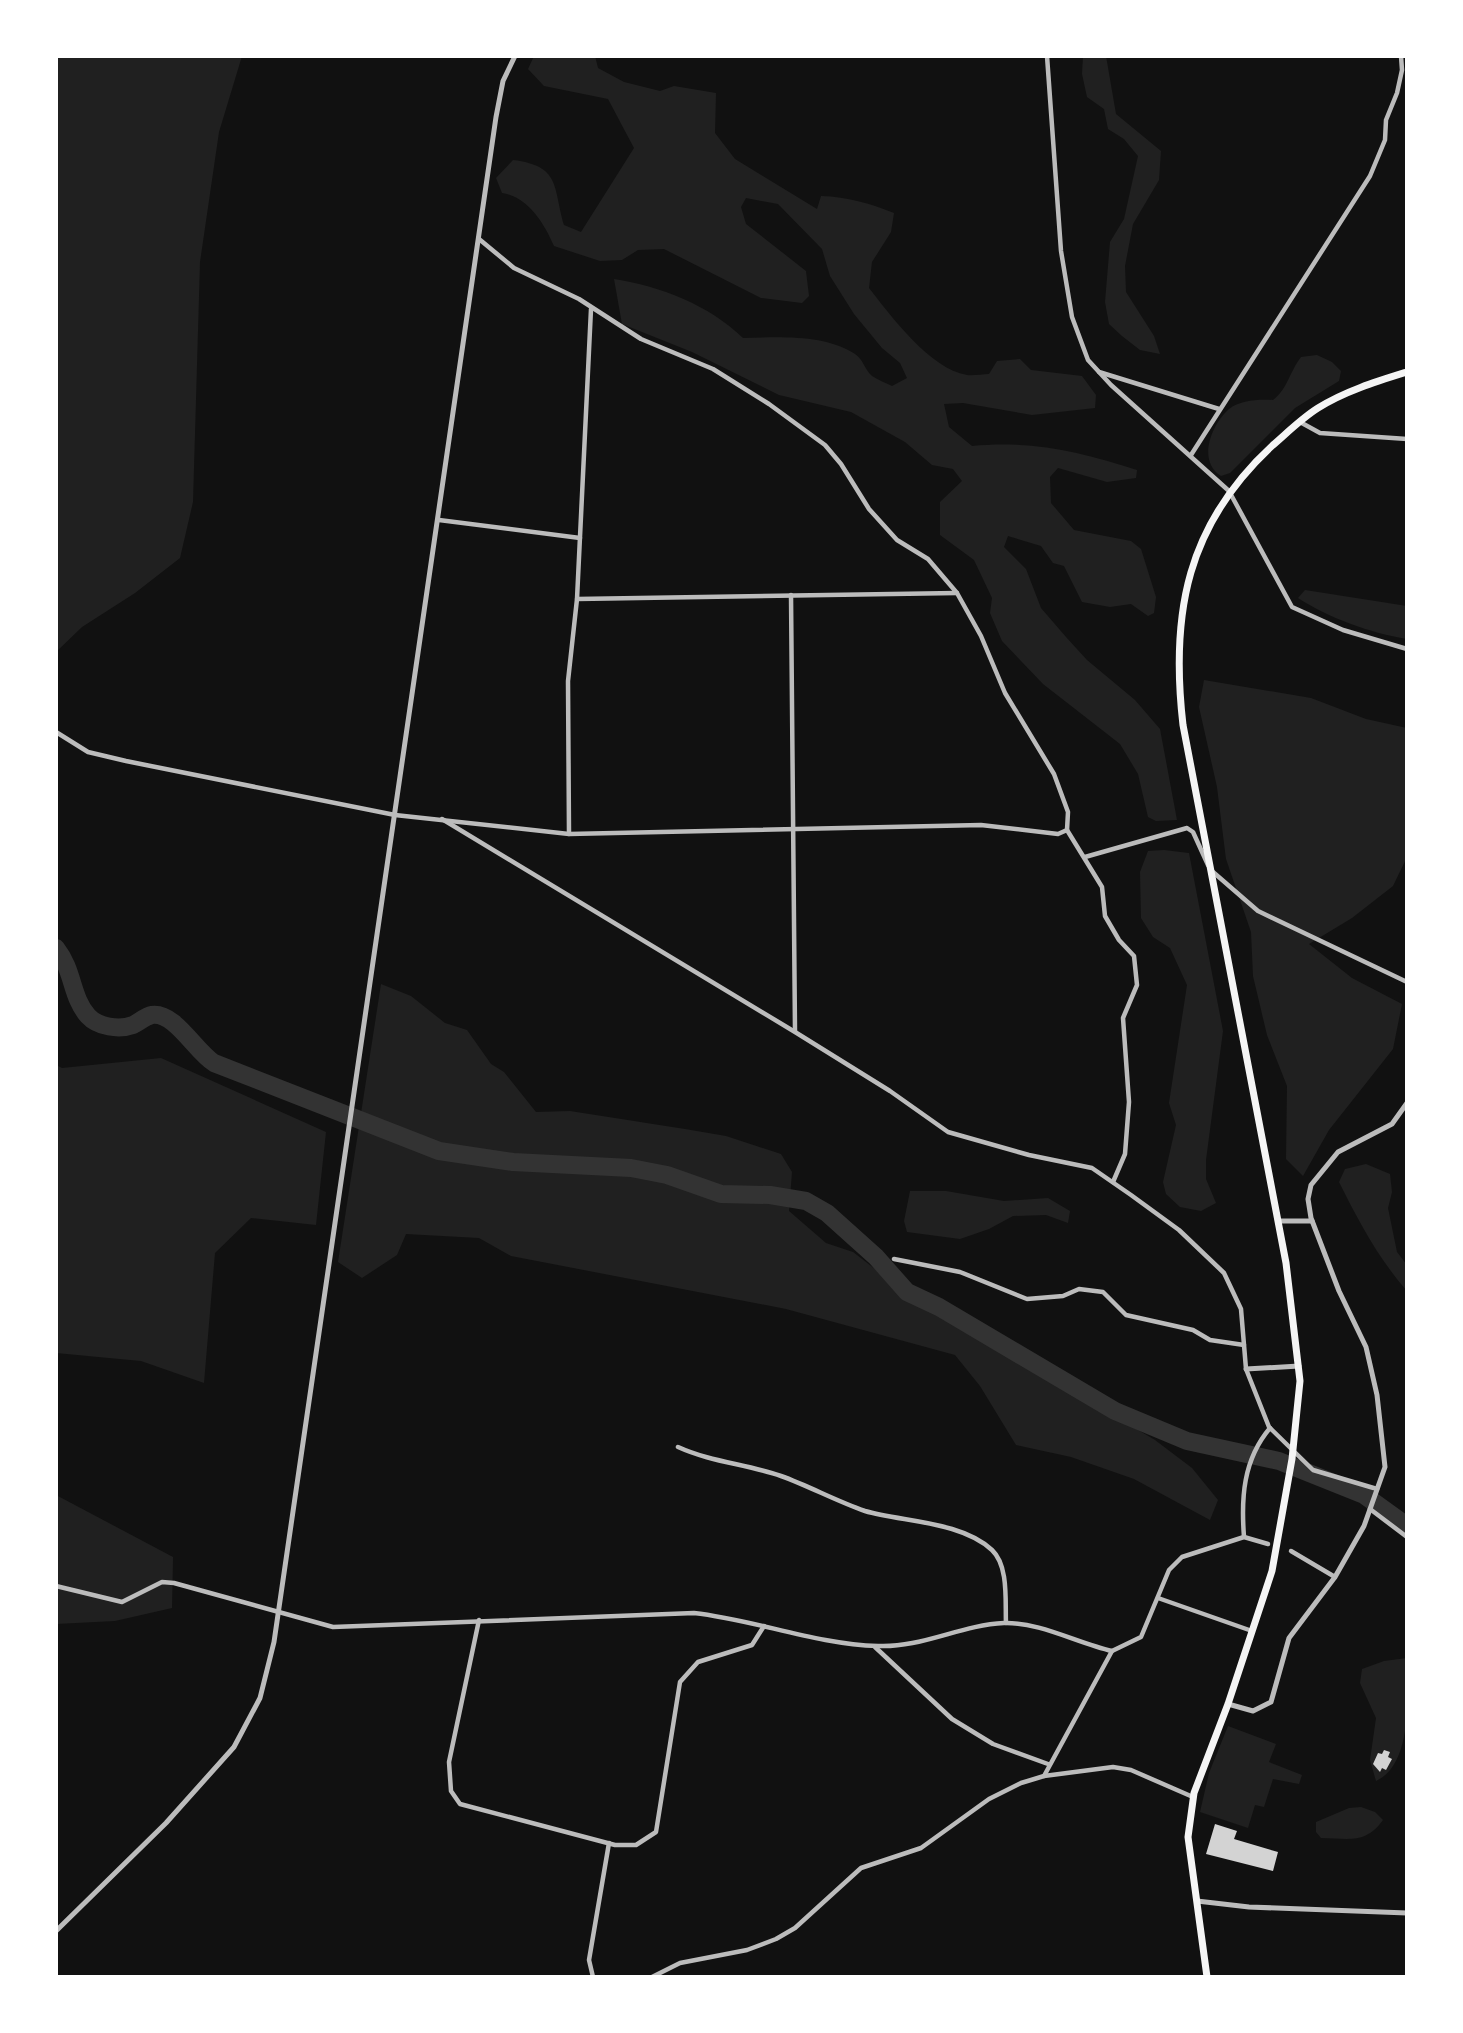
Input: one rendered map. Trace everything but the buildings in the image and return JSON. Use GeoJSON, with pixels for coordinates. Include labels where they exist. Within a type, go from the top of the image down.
{"type":"FeatureCollection","features":[{"type":"Feature","properties":{"kind":"main road"},"geometry":{"type":"LineString","coordinates":[[1207,1977],[1188,1837],[1193,1797],[1272,1571],[1296,1424],[1299,1366],[1278,1221],[1183,726],[1178,649],[1186,588],[1194,558],[1229,491],[1319,407],[1407,372]]}},
{"type":"Feature","properties":{"kind":"street"},"geometry":{"type":"LineString","coordinates":[[56,1930],[166,1823],[234,1746],[260,1698],[274,1642],[503,81],[515,56]]}},
{"type":"Feature","properties":{"kind":"street"},"geometry":{"type":"LineString","coordinates":[[1047,56],[1066,287],[1077,334],[1088,360],[1229,491],[1292,607],[1343,630],[1407,649]]}},
{"type":"Feature","properties":{"kind":"street"},"geometry":{"type":"LineString","coordinates":[[1191,455],[1370,176],[1385,140],[1386,120],[1402,70],[1401,56]]}},
{"type":"Feature","properties":{"kind":"street"},"geometry":{"type":"LineString","coordinates":[[479,239],[514,268],[579,299],[641,339],[713,369],[769,404],[825,445],[841,464],[869,509],[897,540],[928,559],[957,593],[981,635],[1005,694],[1054,774],[1068,812],[1067,830],[1102,887],[1105,916],[1119,940],[1134,956],[1137,985],[1123,1018],[1129,1102],[1125,1154],[1113,1182]]}},
{"type":"Feature","properties":{"kind":"street"},"geometry":{"type":"LineString","coordinates":[[569,834],[568,681],[577,599],[591,309]]}},
{"type":"Feature","properties":{"kind":"street"},"geometry":{"type":"LineString","coordinates":[[1099,372],[1219,409]]}},
{"type":"Feature","properties":{"kind":"street"},"geometry":{"type":"LineString","coordinates":[[1300,422],[1320,433],[1407,439]]}},
{"type":"Feature","properties":{"kind":"street"},"geometry":{"type":"LineString","coordinates":[[439,520],[580,538]]}},
{"type":"Feature","properties":{"kind":"street"},"geometry":{"type":"LineString","coordinates":[[577,599],[957,593]]}},
{"type":"Feature","properties":{"kind":"street"},"geometry":{"type":"LineString","coordinates":[[790,595],[795,828],[795,1031]]}},
{"type":"Feature","properties":{"kind":"street"},"geometry":{"type":"LineString","coordinates":[[56,732],[88,752],[395,816],[442,818],[569,834],[981,825],[1058,834],[1067,830]]}},
{"type":"Feature","properties":{"kind":"street"},"geometry":{"type":"LineString","coordinates":[[442,818],[795,1031],[890,1091],[948,1132],[1029,1155],[1092,1168],[1113,1182],[1179,1230],[1224,1273],[1241,1309],[1245,1369],[1270,1428],[1313,1470],[1376,1492]]}},
{"type":"Feature","properties":{"kind":"street"},"geometry":{"type":"LineString","coordinates":[[1085,857],[1187,828],[1193,832],[1211,869],[1258,911],[1407,982]]}},
{"type":"Feature","properties":{"kind":"street"},"geometry":{"type":"LineString","coordinates":[[1228,1703],[1253,1712],[1271,1702],[1293,1630],[1335,1577],[1372,1507],[1384,1466],[1371,1371],[1366,1348],[1339,1292],[1312,1221],[1308,1199],[1311,1185],[1338,1152],[1392,1124],[1407,1103]]}},
{"type":"Feature","properties":{"kind":"street"},"geometry":{"type":"LineString","coordinates":[[1278,1221],[1312,1221]]}},
{"type":"Feature","properties":{"kind":"street"},"geometry":{"type":"LineString","coordinates":[[894,1259],[960,1272],[1027,1299],[1063,1296],[1079,1289],[1103,1292],[1126,1315],[1193,1330],[1210,1340],[1245,1345]]}},
{"type":"Feature","properties":{"kind":"street"},"geometry":{"type":"LineString","coordinates":[[1245,1369],[1299,1366]]}},
{"type":"Feature","properties":{"kind":"street"},"geometry":{"type":"LineString","coordinates":[[1244,1537],[1242,1489],[1258,1448],[1270,1428]]}},
{"type":"Feature","properties":{"kind":"street"},"geometry":{"type":"LineString","coordinates":[[678,1447],[704,1458],[781,1476],[867,1511],[929,1522],[977,1541],[993,1550],[1000,1563],[1006,1623]]}},
{"type":"Feature","properties":{"kind":"street"},"geometry":{"type":"LineString","coordinates":[[1372,1507],[1407,1536]]}},
{"type":"Feature","properties":{"kind":"street"},"geometry":{"type":"LineString","coordinates":[[1044,1776],[1048,1764],[1072,1727],[1112,1651],[1141,1637],[1169,1570],[1182,1557],[1244,1537],[1268,1545]]}},
{"type":"Feature","properties":{"kind":"street"},"geometry":{"type":"LineString","coordinates":[[1291,1551],[1335,1577]]}},
{"type":"Feature","properties":{"kind":"street"},"geometry":{"type":"LineString","coordinates":[[56,1586],[122,1602],[162,1582],[174,1583],[334,1627],[694,1614],[738,1618],[780,1632],[874,1646],[898,1646],[1006,1623],[1044,1630],[1112,1651]]}},
{"type":"Feature","properties":{"kind":"street"},"geometry":{"type":"LineString","coordinates":[[1158,1598],[1252,1631]]}},
{"type":"Feature","properties":{"kind":"street"},"geometry":{"type":"LineString","coordinates":[[479,1620],[449,1762],[451,1791],[460,1804],[608,1843],[636,1845],[656,1832],[680,1682],[698,1662],[752,1645],[764,1626]]}},
{"type":"Feature","properties":{"kind":"street"},"geometry":{"type":"LineString","coordinates":[[874,1646],[952,1719],[993,1744],[1048,1764]]}},
{"type":"Feature","properties":{"kind":"street"},"geometry":{"type":"LineString","coordinates":[[652,1977],[680,1963],[747,1950],[776,1939],[795,1928],[861,1868],[921,1849],[989,1799],[1044,1776],[1113,1767],[1131,1770],[1193,1797]]}},
{"type":"Feature","properties":{"kind":"street"},"geometry":{"type":"LineString","coordinates":[[593,1977],[589,1960],[608,1843]]}},
{"type":"Feature","properties":{"kind":"street"},"geometry":{"type":"LineString","coordinates":[[1197,1901],[1249,1907],[1407,1913]]}},
{"type":"Feature","properties":{"kind":"shaded area"},"geometry":{"type":"Polygon","coordinates":[[[56,56],[242,56],[219,132],[200,262],[193,502],[180,558],[135,593],[82,627],[56,652],[56,56]]]}},
{"type":"Feature","properties":{"kind":"shaded area"},"geometry":{"type":"Polygon","coordinates":[[[534,56],[595,56],[598,68],[624,82],[660,91],[674,86],[716,93],[715,133],[735,159],[817,209],[821,196],[858,201],[894,213],[891,232],[872,262],[869,288],[912,340],[939,363],[953,371],[972,375],[989,374],[997,361],[1020,359],[1031,370],[1082,376],[1096,395],[1095,408],[1032,415],[963,403],[944,404],[949,427],[972,446],[1015,445],[1056,449],[1137,470],[1136,478],[1107,482],[1058,468],[1050,477],[1051,503],[1074,530],[1131,541],[1141,549],[1156,597],[1154,613],[1148,616],[1131,604],[1110,607],[1082,602],[1064,566],[1053,563],[1041,546],[1008,536],[1004,547],[1026,569],[1041,608],[1087,660],[1135,700],[1160,729],[1177,820],[1156,821],[1148,817],[1138,774],[1120,744],[1043,684],[1002,641],[990,613],[992,598],[974,560],[940,535],[940,502],[962,481],[953,469],[932,465],[905,442],[851,412],[779,395],[692,352],[622,324],[614,279],[683,299],[715,316],[743,338],[801,338],[830,343],[855,354],[872,376],[892,386],[907,378],[900,363],[882,348],[854,314],[830,276],[822,249],[778,204],[746,198],[741,207],[746,224],[806,271],[809,296],[802,303],[761,298],[664,249],[638,250],[622,260],[600,261],[554,246],[534,212],[520,200],[502,193],[496,178],[513,160],[540,167],[547,173],[556,189],[564,225],[581,232],[634,148],[608,99],[544,86],[528,69],[534,56]]]}},
{"type":"Feature","properties":{"kind":"shaded area"},"geometry":{"type":"Polygon","coordinates":[[[1083,56],[1106,56],[1116,114],[1161,151],[1159,180],[1133,224],[1125,266],[1126,292],[1154,336],[1160,354],[1140,350],[1109,324],[1105,302],[1110,242],[1124,219],[1138,156],[1124,139],[1108,129],[1104,109],[1087,97],[1082,74],[1083,56]]]}},
{"type":"Feature","properties":{"kind":"shaded area"},"geometry":{"type":"Polygon","coordinates":[[[1317,355],[1332,362],[1341,371],[1339,381],[1295,408],[1230,473],[1221,476],[1214,469],[1208,452],[1212,433],[1223,416],[1229,409],[1244,402],[1273,400],[1282,391],[1301,357],[1317,355]]]}},
{"type":"Feature","properties":{"kind":"shaded area"},"geometry":{"type":"Polygon","coordinates":[[[1305,590],[1407,606],[1407,639],[1364,629],[1323,612],[1298,598],[1305,590]]]}},
{"type":"Feature","properties":{"kind":"shaded area"},"geometry":{"type":"Polygon","coordinates":[[[1204,680],[1311,698],[1366,719],[1407,728],[1407,857],[1393,886],[1352,918],[1309,944],[1352,978],[1402,1004],[1393,1049],[1329,1130],[1303,1176],[1286,1159],[1287,1086],[1267,1035],[1253,976],[1251,932],[1226,859],[1217,787],[1199,707],[1204,680]]]}},
{"type":"Feature","properties":{"kind":"shaded area"},"geometry":{"type":"Polygon","coordinates":[[[1148,851],[1189,853],[1223,1031],[1206,1160],[1206,1179],[1216,1203],[1201,1211],[1180,1207],[1166,1194],[1163,1182],[1176,1125],[1169,1103],[1187,985],[1170,948],[1153,937],[1141,918],[1140,872],[1148,851]]]}},
{"type":"Feature","properties":{"kind":"shaded area"},"geometry":{"type":"Polygon","coordinates":[[[381,984],[411,996],[445,1023],[467,1030],[491,1064],[504,1072],[536,1112],[570,1111],[726,1136],[781,1154],[792,1172],[789,1211],[826,1243],[853,1252],[901,1289],[1155,1440],[1192,1468],[1218,1500],[1210,1520],[1134,1479],[1071,1457],[1016,1445],[980,1386],[955,1355],[786,1309],[511,1256],[479,1238],[406,1234],[397,1255],[362,1278],[338,1262],[381,984]]]}},
{"type":"Feature","properties":{"kind":"shaded area"},"geometry":{"type":"Polygon","coordinates":[[[161,1058],[326,1132],[316,1225],[251,1218],[215,1253],[204,1383],[141,1361],[56,1353],[56,1065],[62,1068],[161,1058]]]}},
{"type":"Feature","properties":{"kind":"shaded area"},"geometry":{"type":"Polygon","coordinates":[[[1366,1164],[1390,1174],[1392,1192],[1388,1208],[1397,1252],[1407,1265],[1407,1291],[1378,1252],[1339,1182],[1345,1169],[1366,1164]]]}},
{"type":"Feature","properties":{"kind":"shaded area"},"geometry":{"type":"Polygon","coordinates":[[[910,1191],[946,1191],[1004,1201],[1048,1198],[1070,1211],[1068,1223],[1046,1215],[1013,1216],[989,1229],[960,1239],[907,1232],[904,1221],[910,1191]]]}},
{"type":"Feature","properties":{"kind":"shaded area"},"geometry":{"type":"Polygon","coordinates":[[[56,1495],[173,1557],[172,1608],[115,1621],[56,1624],[56,1495]]]}},
{"type":"Feature","properties":{"kind":"shaded area"},"geometry":{"type":"Polygon","coordinates":[[[1407,1658],[1407,1708],[1403,1743],[1388,1772],[1376,1781],[1370,1760],[1376,1718],[1360,1683],[1362,1669],[1384,1661],[1407,1658]]]}},
{"type":"Feature","properties":{"kind":"shaded area"},"geometry":{"type":"Polygon","coordinates":[[[1228,1726],[1276,1744],[1269,1762],[1302,1775],[1299,1784],[1273,1779],[1264,1807],[1255,1805],[1248,1828],[1200,1812],[1209,1773],[1228,1726]]]}},
{"type":"Feature","properties":{"kind":"shaded area"},"geometry":{"type":"Polygon","coordinates":[[[1361,1807],[1375,1812],[1383,1820],[1363,1837],[1321,1838],[1316,1832],[1316,1822],[1349,1808],[1361,1807]]]}},
{"type":"Feature","properties":{"kind":"waterway"},"geometry":{"type":"LineString","coordinates":[[56,948],[66,966],[82,1009],[97,1023],[121,1027],[133,1025],[152,1015],[160,1016],[177,1026],[214,1063],[439,1151],[513,1162],[631,1168],[667,1175],[721,1194],[770,1195],[806,1201],[827,1213],[876,1257],[907,1292],[939,1307],[1115,1411],[1187,1441],[1279,1461],[1364,1495],[1407,1526]]}}]}
